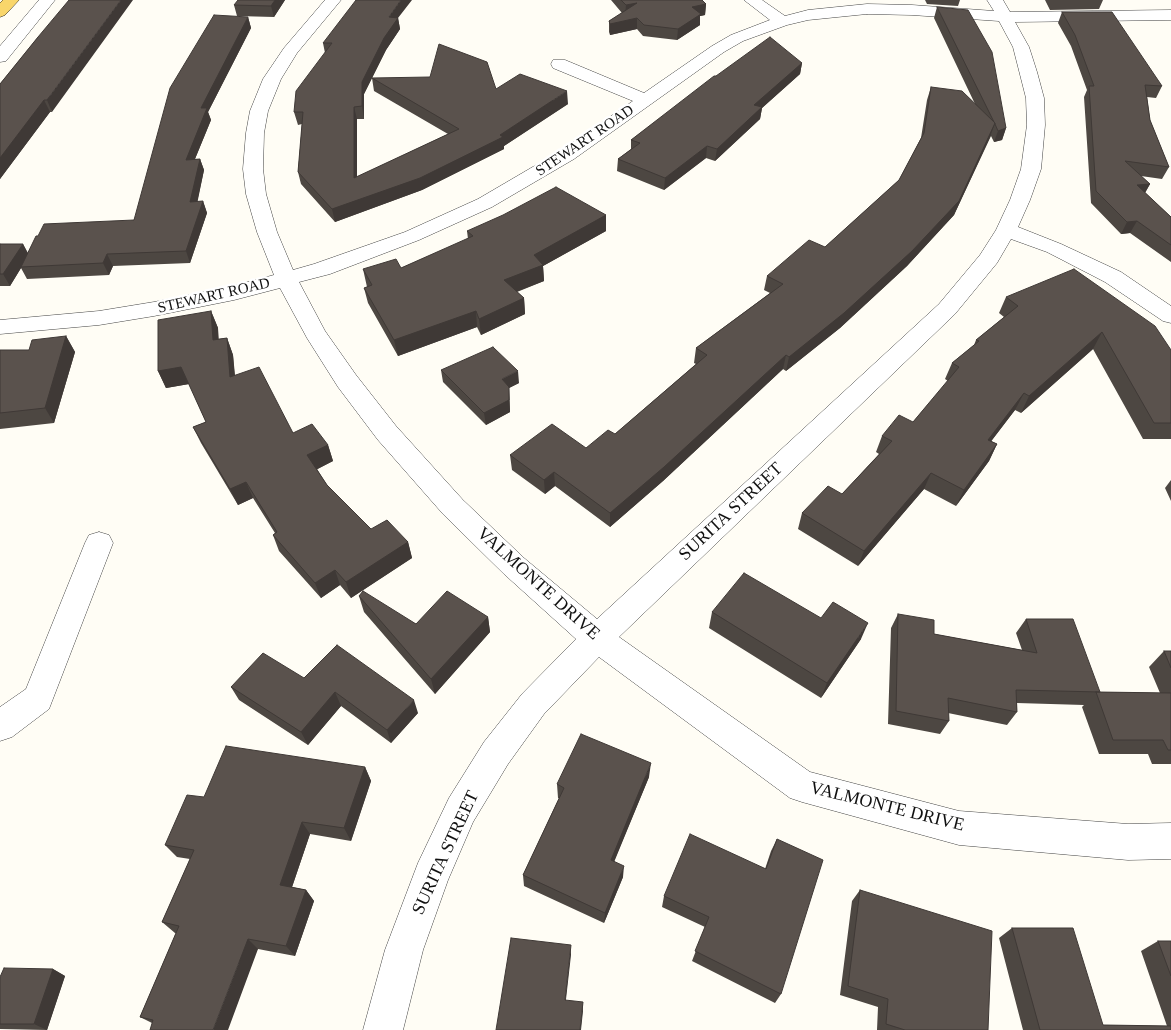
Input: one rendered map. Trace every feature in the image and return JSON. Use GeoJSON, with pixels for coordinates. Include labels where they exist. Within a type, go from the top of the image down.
{"type":"FeatureCollection","features":[{"type":"Feature","properties":{"kind":"main road"},"geometry":{"type":"LineString","coordinates":[[0,12],[11,0]]}},
{"type":"Feature","properties":{"kind":"street"},"geometry":{"type":"LineString","coordinates":[[0,56],[48,0]]}},
{"type":"Feature","properties":{"kind":"street","name":"VALMONTE DRIVE"},"geometry":{"type":"LineString","coordinates":[[333,0],[290,50],[272,79],[259,111],[255,133],[253,169],[256,194],[267,232],[286,279],[316,333],[347,382],[387,433],[453,506],[507,559],[597,638],[802,786],[959,828],[1128,842],[1171,842]]}},
{"type":"Feature","properties":{"kind":"street"},"geometry":{"type":"LineString","coordinates":[[752,0],[782,21]]}},
{"type":"Feature","properties":{"kind":"street","name":"STEWART ROAD"},"geometry":{"type":"LineString","coordinates":[[0,327],[99,318],[234,293],[286,279],[403,239],[484,202],[567,155],[737,38],[782,21],[808,15],[866,9],[1000,8],[1171,15]]}},
{"type":"Feature","properties":{"kind":"street","name":"SURITA STREET"},"geometry":{"type":"LineString","coordinates":[[383,1030],[404,950],[431,876],[462,810],[496,753],[533,704],[597,638],[948,309],[989,258],[1006,230],[1020,200],[1031,169],[1036,125],[1035,98],[1029,72],[1021,47],[1000,8]]}},
{"type":"Feature","properties":{"kind":"street"},"geometry":{"type":"LineString","coordinates":[[559,64],[646,100]]}},
{"type":"Feature","properties":{"kind":"street"},"geometry":{"type":"LineString","coordinates":[[1006,230],[1061,251],[1114,277],[1171,316]]}},
{"type":"Feature","properties":{"kind":"street"},"geometry":{"type":"LineString","coordinates":[[0,726],[38,699],[99,542]]}},
{"type":"Feature","properties":{"kind":"building"},"geometry":{"type":"Polygon","coordinates":[[[69,0],[121,0],[47,100],[44,100],[0,158],[0,84],[69,0]]]}},
{"type":"Feature","properties":{"kind":"building"},"geometry":{"type":"Polygon","coordinates":[[[238,0],[275,0],[271,6],[234,5],[238,0]]]}},
{"type":"Feature","properties":{"kind":"building"},"geometry":{"type":"Polygon","coordinates":[[[356,0],[401,0],[389,17],[398,18],[384,38],[362,82],[362,106],[354,107],[354,178],[459,129],[372,78],[430,77],[439,44],[487,62],[496,89],[520,74],[567,91],[500,135],[503,137],[420,178],[332,209],[298,172],[303,112],[294,112],[296,91],[332,43],[323,43],[356,0]]]}},
{"type":"Feature","properties":{"kind":"building"},"geometry":{"type":"Polygon","coordinates":[[[621,0],[702,0],[706,4],[692,7],[701,14],[678,29],[644,25],[637,18],[610,24],[609,21],[637,3],[626,5],[621,0]]]}},
{"type":"Feature","properties":{"kind":"building"},"geometry":{"type":"Polygon","coordinates":[[[937,7],[968,10],[992,52],[1006,128],[998,131],[937,7]]]}},
{"type":"Feature","properties":{"kind":"building"},"geometry":{"type":"Polygon","coordinates":[[[1062,12],[1112,12],[1162,86],[1145,85],[1150,120],[1169,167],[1125,161],[1150,184],[1137,185],[1171,217],[1171,245],[1137,221],[1127,222],[1096,191],[1089,86],[1094,86],[1075,35],[1062,12]]]}},
{"type":"Feature","properties":{"kind":"building"},"geometry":{"type":"Polygon","coordinates":[[[214,15],[248,17],[201,108],[207,108],[186,160],[200,159],[190,202],[203,201],[186,251],[107,254],[103,263],[21,267],[44,224],[134,220],[170,88],[214,15]]]}},
{"type":"Feature","properties":{"kind":"building"},"geometry":{"type":"Polygon","coordinates":[[[770,37],[802,63],[754,105],[762,107],[717,149],[707,146],[665,178],[618,159],[640,143],[631,140],[714,76],[770,37]]]}},
{"type":"Feature","properties":{"kind":"building"},"geometry":{"type":"Polygon","coordinates":[[[931,87],[962,91],[995,123],[959,201],[912,251],[844,313],[789,357],[786,355],[664,467],[610,513],[554,472],[544,480],[510,455],[552,424],[586,448],[608,430],[615,434],[707,355],[696,348],[783,284],[767,276],[809,240],[825,247],[899,180],[924,133],[931,87]]]}},
{"type":"Feature","properties":{"kind":"building"},"geometry":{"type":"Polygon","coordinates":[[[556,187],[606,215],[534,255],[543,265],[504,280],[524,298],[479,319],[476,311],[394,340],[364,288],[372,285],[363,269],[396,259],[401,268],[473,236],[467,231],[503,215],[556,187]]]}},
{"type":"Feature","properties":{"kind":"building"},"geometry":{"type":"Polygon","coordinates":[[[0,244],[23,244],[3,274],[0,274],[0,244]]]}},
{"type":"Feature","properties":{"kind":"building"},"geometry":{"type":"Polygon","coordinates":[[[1074,269],[1155,326],[1171,350],[1171,423],[1154,423],[1102,332],[1029,396],[1024,393],[988,440],[997,444],[964,490],[931,473],[864,551],[802,513],[828,486],[842,494],[892,441],[882,436],[899,415],[913,422],[959,367],[952,363],[979,341],[976,340],[1018,306],[1006,297],[1074,269]]]}},
{"type":"Feature","properties":{"kind":"building"},"geometry":{"type":"Polygon","coordinates":[[[211,311],[213,340],[227,338],[230,377],[259,367],[293,433],[312,424],[328,445],[307,455],[327,485],[371,529],[387,520],[408,542],[346,582],[335,570],[315,583],[273,535],[277,532],[246,482],[230,489],[193,427],[206,422],[181,367],[158,371],[158,320],[211,311]]]}},
{"type":"Feature","properties":{"kind":"building"},"geometry":{"type":"Polygon","coordinates":[[[66,336],[45,408],[0,413],[0,350],[29,350],[32,340],[66,336]]]}},
{"type":"Feature","properties":{"kind":"building"},"geometry":{"type":"Polygon","coordinates":[[[493,347],[518,371],[502,379],[509,387],[509,400],[484,413],[441,370],[493,347]]]}},
{"type":"Feature","properties":{"kind":"building"},"geometry":{"type":"Polygon","coordinates":[[[744,573],[821,618],[833,602],[868,623],[827,683],[712,612],[744,573]]]}},
{"type":"Feature","properties":{"kind":"building"},"geometry":{"type":"Polygon","coordinates":[[[363,591],[416,624],[447,591],[488,617],[431,679],[359,596],[363,591]]]}},
{"type":"Feature","properties":{"kind":"building"},"geometry":{"type":"Polygon","coordinates":[[[898,614],[934,620],[934,634],[1037,653],[1026,619],[1073,619],[1100,692],[1016,690],[1017,712],[948,698],[949,721],[896,711],[898,614]]]}},
{"type":"Feature","properties":{"kind":"building"},"geometry":{"type":"Polygon","coordinates":[[[337,645],[414,700],[387,730],[335,692],[301,732],[231,687],[263,653],[304,678],[337,645]]]}},
{"type":"Feature","properties":{"kind":"building"},"geometry":{"type":"Polygon","coordinates":[[[1164,651],[1171,651],[1171,668],[1164,651]]]}},
{"type":"Feature","properties":{"kind":"building"},"geometry":{"type":"Polygon","coordinates":[[[1096,692],[1171,693],[1171,750],[1168,750],[1163,740],[1113,740],[1096,692]]]}},
{"type":"Feature","properties":{"kind":"building"},"geometry":{"type":"Polygon","coordinates":[[[581,734],[651,763],[611,860],[624,866],[605,913],[523,875],[564,788],[557,784],[581,734]]]}},
{"type":"Feature","properties":{"kind":"building"},"geometry":{"type":"Polygon","coordinates":[[[226,746],[365,767],[344,828],[302,822],[280,885],[306,890],[286,946],[248,939],[213,1030],[150,1030],[153,1020],[140,1017],[179,926],[162,922],[194,850],[165,845],[187,795],[204,797],[226,746]]]}},
{"type":"Feature","properties":{"kind":"building"},"geometry":{"type":"Polygon","coordinates":[[[690,834],[766,869],[777,839],[823,860],[781,994],[695,951],[709,917],[664,896],[690,834]]]}},
{"type":"Feature","properties":{"kind":"building"},"geometry":{"type":"Polygon","coordinates":[[[860,890],[992,931],[988,1030],[905,1030],[886,1024],[888,999],[848,986],[860,890]]]}},
{"type":"Feature","properties":{"kind":"building"},"geometry":{"type":"Polygon","coordinates":[[[1012,928],[1073,928],[1103,1025],[1171,1026],[1171,1030],[1040,1030],[1012,928]]]}},
{"type":"Feature","properties":{"kind":"building"},"geometry":{"type":"Polygon","coordinates":[[[511,938],[571,945],[565,1000],[583,1002],[580,1030],[496,1030],[511,938]]]}},
{"type":"Feature","properties":{"kind":"building"},"geometry":{"type":"Polygon","coordinates":[[[1158,941],[1171,941],[1171,976],[1158,941]]]}},
{"type":"Feature","properties":{"kind":"building"},"geometry":{"type":"Polygon","coordinates":[[[4,968],[53,969],[34,1024],[0,1024],[0,977],[4,968]]]}}]}
